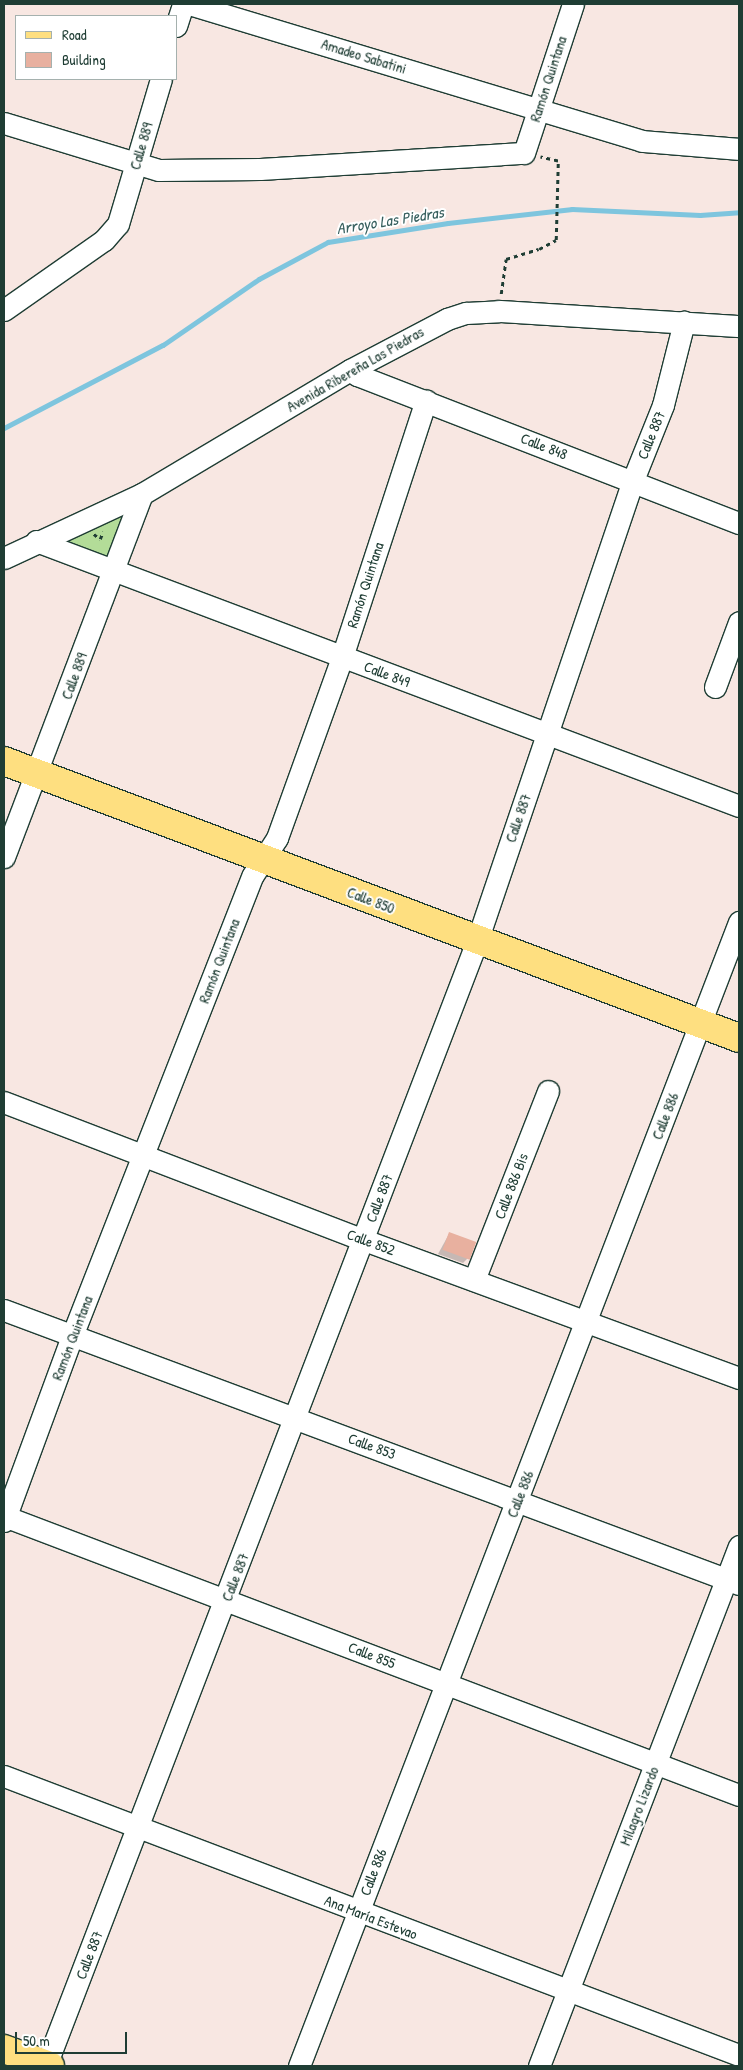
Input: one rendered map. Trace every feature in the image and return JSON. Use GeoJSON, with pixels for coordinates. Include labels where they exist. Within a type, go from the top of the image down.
{"type":"FeatureCollection","features":[{"type":"Feature","properties":{"kind":"main road","name":"Calle 850"},"geometry":{"type":"LineString","coordinates":[[4,760],[477,941],[739,1038]]}},
{"type":"Feature","properties":{"kind":"main road"},"geometry":{"type":"LineString","coordinates":[[4,2049],[48,2066]]}},
{"type":"Feature","properties":{"kind":"street"},"geometry":{"type":"LineString","coordinates":[[178,20],[183,4]]}},
{"type":"Feature","properties":{"kind":"street","name":"Amadeo Sabatini"},"geometry":{"type":"LineString","coordinates":[[189,4],[538,109]]}},
{"type":"Feature","properties":{"kind":"street","name":"Ramón Quintana"},"geometry":{"type":"LineString","coordinates":[[524,153],[573,4]]}},
{"type":"Feature","properties":{"kind":"street","name":"Calle 889"},"geometry":{"type":"LineString","coordinates":[[6,306],[104,240],[118,224],[161,80]]}},
{"type":"Feature","properties":{"kind":"street"},"geometry":{"type":"LineString","coordinates":[[538,109],[642,141],[739,149]]}},
{"type":"Feature","properties":{"kind":"street"},"geometry":{"type":"LineString","coordinates":[[4,123],[136,165],[159,170],[260,169],[524,153]]}},
{"type":"Feature","properties":{"kind":"street","name":"Avenida Ribereña Las Piedras"},"geometry":{"type":"LineString","coordinates":[[4,558],[36,541],[142,494],[350,370],[447,319],[466,313],[499,311],[739,326]]}},
{"type":"Feature","properties":{"kind":"street","name":"Calle 887"},"geometry":{"type":"LineString","coordinates":[[48,2066],[477,941],[633,480],[663,404],[684,322]]}},
{"type":"Feature","properties":{"kind":"street","name":"Calle 848"},"geometry":{"type":"LineString","coordinates":[[350,370],[739,523]]}},
{"type":"Feature","properties":{"kind":"street","name":"Ramón Quintana"},"geometry":{"type":"LineString","coordinates":[[4,1518],[72,1336],[253,875],[277,838],[342,656],[426,400]]}},
{"type":"Feature","properties":{"kind":"street","name":"Calle 889"},"geometry":{"type":"LineString","coordinates":[[4,857],[142,494]]}},
{"type":"Feature","properties":{"kind":"street","name":"Calle 849"},"geometry":{"type":"LineString","coordinates":[[36,541],[43,546],[114,569],[739,806]]}},
{"type":"Feature","properties":{"kind":"street"},"geometry":{"type":"LineString","coordinates":[[716,688],[739,622]]}},
{"type":"Feature","properties":{"kind":"street","name":"Calle 886"},"geometry":{"type":"LineString","coordinates":[[299,2066],[445,1684],[587,1323],[739,922]]}},
{"type":"Feature","properties":{"kind":"street","name":"Calle 886 Bis"},"geometry":{"type":"LineString","coordinates":[[474,1280],[548,1091]]}},
{"type":"Feature","properties":{"kind":"street","name":"Calle 852"},"geometry":{"type":"LineString","coordinates":[[4,1102],[364,1240],[739,1378]]}},
{"type":"Feature","properties":{"kind":"street","name":"Calle 853"},"geometry":{"type":"LineString","coordinates":[[4,1310],[518,1500],[733,1582]]}},
{"type":"Feature","properties":{"kind":"street","name":"Calle 855"},"geometry":{"type":"LineString","coordinates":[[4,1518],[227,1599],[739,1795]]}},
{"type":"Feature","properties":{"kind":"street","name":"Milagro Lizardo"},"geometry":{"type":"LineString","coordinates":[[539,2066],[656,1763],[733,1582],[739,1546]]}},
{"type":"Feature","properties":{"kind":"street","name":"Ana María Estevao"},"geometry":{"type":"LineString","coordinates":[[4,1776],[358,1912],[739,2055]]}},
{"type":"Feature","properties":{"kind":"path"},"geometry":{"type":"LineString","coordinates":[[499,311],[506,259],[539,249],[556,240],[558,161],[524,153]]}},
{"type":"Feature","properties":{"kind":"green space"},"geometry":{"type":"Polygon","coordinates":[[[132,505],[111,560],[59,541],[132,505]]]}},
{"type":"Feature","properties":{"kind":"building"},"geometry":{"type":"Polygon","coordinates":[[[449,1232],[476,1242],[470,1260],[443,1250],[449,1232]]]}},
{"type":"Feature","properties":{"kind":"waterway","name":"Arroyo Las Piedras"},"geometry":{"type":"LineString","coordinates":[[4,428],[163,345],[259,279],[328,242],[448,223],[572,209],[700,215],[739,212]]}}]}
